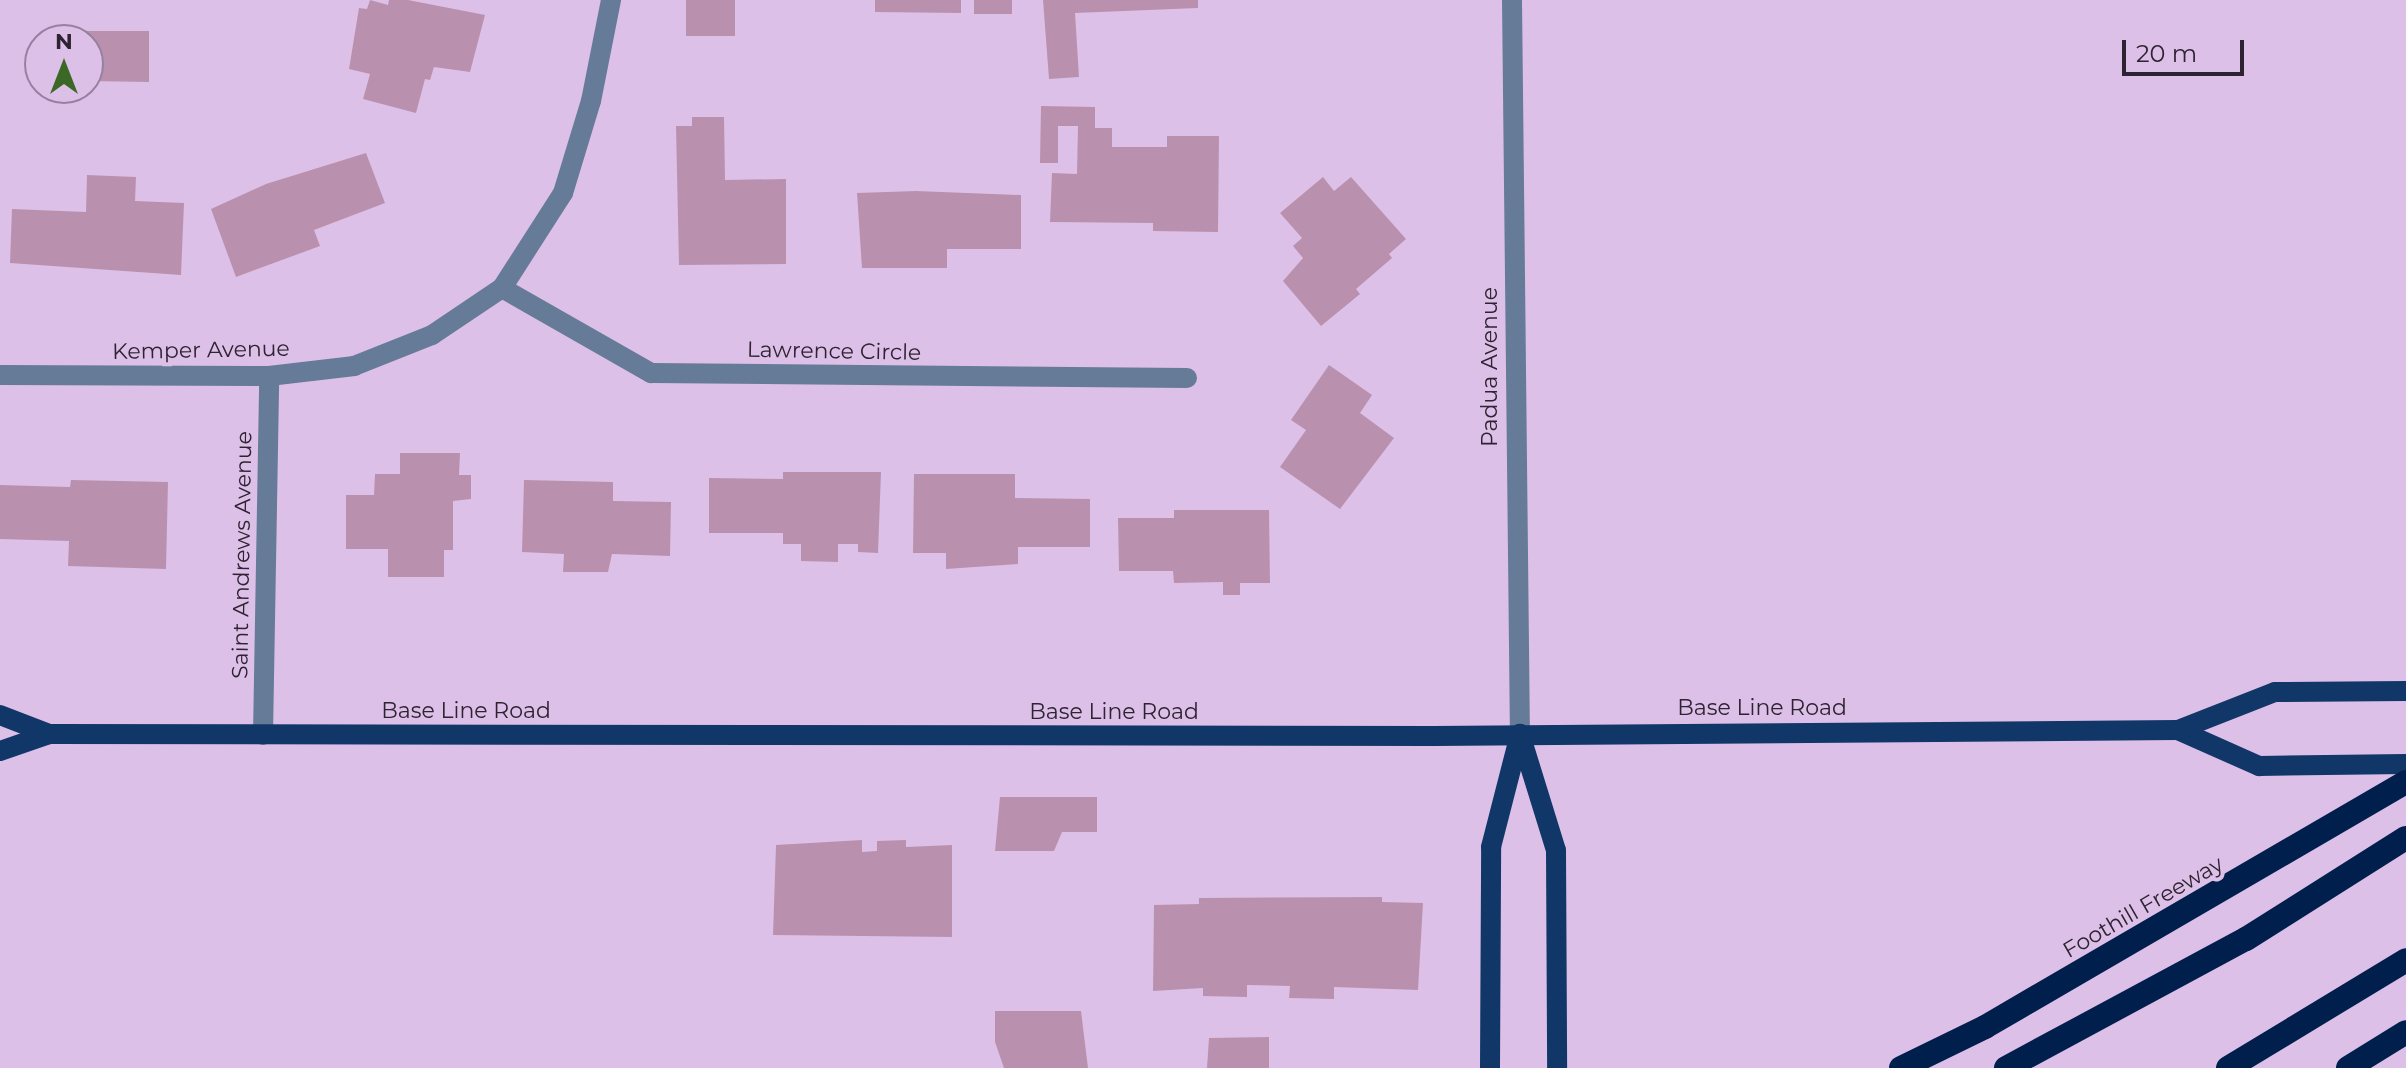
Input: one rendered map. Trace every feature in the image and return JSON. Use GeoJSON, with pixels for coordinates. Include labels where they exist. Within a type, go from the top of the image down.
{"type":"FeatureCollection","features":[{"type":"Feature","properties":{"kind":"highway","name":"Foothill Freeway"},"geometry":{"type":"LineString","coordinates":[[1901,1068],[1998,1020],[2406,782]]}},
{"type":"Feature","properties":{"kind":"highway"},"geometry":{"type":"LineString","coordinates":[[2006,1068],[2246,939],[2406,838]]}},
{"type":"Feature","properties":{"kind":"highway"},"geometry":{"type":"LineString","coordinates":[[2228,1068],[2406,960]]}},
{"type":"Feature","properties":{"kind":"highway"},"geometry":{"type":"LineString","coordinates":[[2348,1068],[2406,1032]]}},
{"type":"Feature","properties":{"kind":"main road","name":"Base Line Road"},"geometry":{"type":"LineString","coordinates":[[0,751],[49,734],[1520,734],[2178,730],[2275,692],[2406,691]]}},
{"type":"Feature","properties":{"kind":"main road","name":"Base Line Road"},"geometry":{"type":"LineString","coordinates":[[0,715],[49,734]]}},
{"type":"Feature","properties":{"kind":"main road","name":"Base Line Road"},"geometry":{"type":"LineString","coordinates":[[2178,730],[2259,766],[2406,764]]}},
{"type":"Feature","properties":{"kind":"main road"},"geometry":{"type":"LineString","coordinates":[[1520,734],[1556,850],[1557,1068]]}},
{"type":"Feature","properties":{"kind":"main road"},"geometry":{"type":"LineString","coordinates":[[1490,1063],[1491,847],[1520,734]]}},
{"type":"Feature","properties":{"kind":"street","name":"Kemper Avenue"},"geometry":{"type":"LineString","coordinates":[[0,375],[269,376],[354,366],[432,335],[502,288],[563,193],[591,101],[611,0]]}},
{"type":"Feature","properties":{"kind":"street","name":"Padua Avenue"},"geometry":{"type":"LineString","coordinates":[[1512,0],[1520,734]]}},
{"type":"Feature","properties":{"kind":"street","name":"Lawrence Circle"},"geometry":{"type":"LineString","coordinates":[[502,288],[651,373],[1187,378]]}},
{"type":"Feature","properties":{"kind":"street","name":"Saint Andrews Avenue"},"geometry":{"type":"LineString","coordinates":[[263,735],[269,376]]}},
{"type":"Feature","properties":{"kind":"building"},"geometry":{"type":"Polygon","coordinates":[[[370,0],[388,5],[389,0],[408,0],[485,15],[470,72],[434,67],[430,80],[425,79],[416,113],[363,99],[370,74],[349,69],[359,8],[367,9],[370,0]]]}},
{"type":"Feature","properties":{"kind":"building"},"geometry":{"type":"Polygon","coordinates":[[[686,0],[735,0],[735,36],[686,36],[686,0]]]}},
{"type":"Feature","properties":{"kind":"building"},"geometry":{"type":"Polygon","coordinates":[[[875,0],[961,0],[961,13],[875,12],[875,0]]]}},
{"type":"Feature","properties":{"kind":"building"},"geometry":{"type":"Polygon","coordinates":[[[974,0],[1012,0],[1012,14],[974,14],[974,0]]]}},
{"type":"Feature","properties":{"kind":"building"},"geometry":{"type":"Polygon","coordinates":[[[1043,0],[1198,0],[1198,8],[1075,13],[1079,77],[1049,79],[1043,0]]]}},
{"type":"Feature","properties":{"kind":"building"},"geometry":{"type":"Polygon","coordinates":[[[104,31],[149,31],[149,82],[104,81],[104,31]]]}},
{"type":"Feature","properties":{"kind":"building"},"geometry":{"type":"Polygon","coordinates":[[[1041,106],[1095,107],[1095,128],[1112,128],[1112,147],[1167,147],[1167,136],[1219,136],[1218,232],[1153,231],[1153,223],[1050,222],[1052,173],[1077,174],[1078,126],[1058,126],[1058,163],[1040,163],[1041,106]]]}},
{"type":"Feature","properties":{"kind":"building"},"geometry":{"type":"Polygon","coordinates":[[[692,117],[724,117],[725,180],[786,179],[786,264],[679,265],[676,126],[692,126],[692,117]]]}},
{"type":"Feature","properties":{"kind":"building"},"geometry":{"type":"Polygon","coordinates":[[[366,153],[385,203],[314,230],[320,246],[236,277],[211,209],[266,184],[366,153]]]}},
{"type":"Feature","properties":{"kind":"building"},"geometry":{"type":"Polygon","coordinates":[[[87,175],[136,177],[135,201],[184,203],[181,275],[10,263],[12,209],[86,212],[87,175]]]}},
{"type":"Feature","properties":{"kind":"building"},"geometry":{"type":"Polygon","coordinates":[[[1323,177],[1334,191],[1351,177],[1406,239],[1389,254],[1392,258],[1356,289],[1360,294],[1321,326],[1283,281],[1303,258],[1293,246],[1302,238],[1280,213],[1323,177]]]}},
{"type":"Feature","properties":{"kind":"building"},"geometry":{"type":"Polygon","coordinates":[[[916,191],[1021,195],[1021,249],[947,249],[947,268],[862,268],[857,193],[916,191]]]}},
{"type":"Feature","properties":{"kind":"building"},"geometry":{"type":"Polygon","coordinates":[[[1329,365],[1372,395],[1360,413],[1394,438],[1340,509],[1280,467],[1306,430],[1291,420],[1329,365]]]}},
{"type":"Feature","properties":{"kind":"building"},"geometry":{"type":"Polygon","coordinates":[[[400,453],[460,453],[459,475],[471,475],[471,499],[453,501],[453,550],[444,550],[444,577],[388,577],[388,549],[346,549],[346,495],[374,495],[375,474],[400,474],[400,453]]]}},
{"type":"Feature","properties":{"kind":"building"},"geometry":{"type":"Polygon","coordinates":[[[783,472],[881,472],[878,553],[858,552],[858,544],[838,544],[838,562],[801,561],[801,544],[783,544],[783,533],[709,533],[709,478],[783,479],[783,472]]]}},
{"type":"Feature","properties":{"kind":"building"},"geometry":{"type":"Polygon","coordinates":[[[914,474],[1015,474],[1015,498],[1090,499],[1090,547],[1018,547],[1018,564],[946,569],[946,553],[913,553],[914,474]]]}},
{"type":"Feature","properties":{"kind":"building"},"geometry":{"type":"Polygon","coordinates":[[[71,480],[168,482],[166,569],[68,566],[69,541],[0,539],[0,485],[70,487],[71,480]]]}},
{"type":"Feature","properties":{"kind":"building"},"geometry":{"type":"Polygon","coordinates":[[[524,480],[613,482],[613,501],[671,502],[670,556],[612,554],[608,572],[563,572],[564,554],[522,552],[524,480]]]}},
{"type":"Feature","properties":{"kind":"building"},"geometry":{"type":"Polygon","coordinates":[[[1174,510],[1269,510],[1270,583],[1240,583],[1240,595],[1223,595],[1223,582],[1174,583],[1173,571],[1119,571],[1118,518],[1174,518],[1174,510]]]}},
{"type":"Feature","properties":{"kind":"building"},"geometry":{"type":"Polygon","coordinates":[[[1000,797],[1097,797],[1097,832],[1062,832],[1054,851],[995,851],[1000,797]]]}},
{"type":"Feature","properties":{"kind":"building"},"geometry":{"type":"Polygon","coordinates":[[[862,840],[862,852],[877,851],[877,841],[906,840],[906,847],[952,845],[952,937],[773,935],[776,845],[862,840]]]}},
{"type":"Feature","properties":{"kind":"building"},"geometry":{"type":"Polygon","coordinates":[[[1382,897],[1382,902],[1423,903],[1418,990],[1334,987],[1334,999],[1289,998],[1290,986],[1247,985],[1247,997],[1203,996],[1203,988],[1153,991],[1154,905],[1199,904],[1199,898],[1382,897]]]}},
{"type":"Feature","properties":{"kind":"building"},"geometry":{"type":"Polygon","coordinates":[[[995,1011],[1081,1011],[1088,1068],[1004,1068],[995,1042],[995,1011]]]}},
{"type":"Feature","properties":{"kind":"building"},"geometry":{"type":"Polygon","coordinates":[[[1269,1037],[1269,1068],[1207,1068],[1209,1038],[1269,1037]]]}}]}
